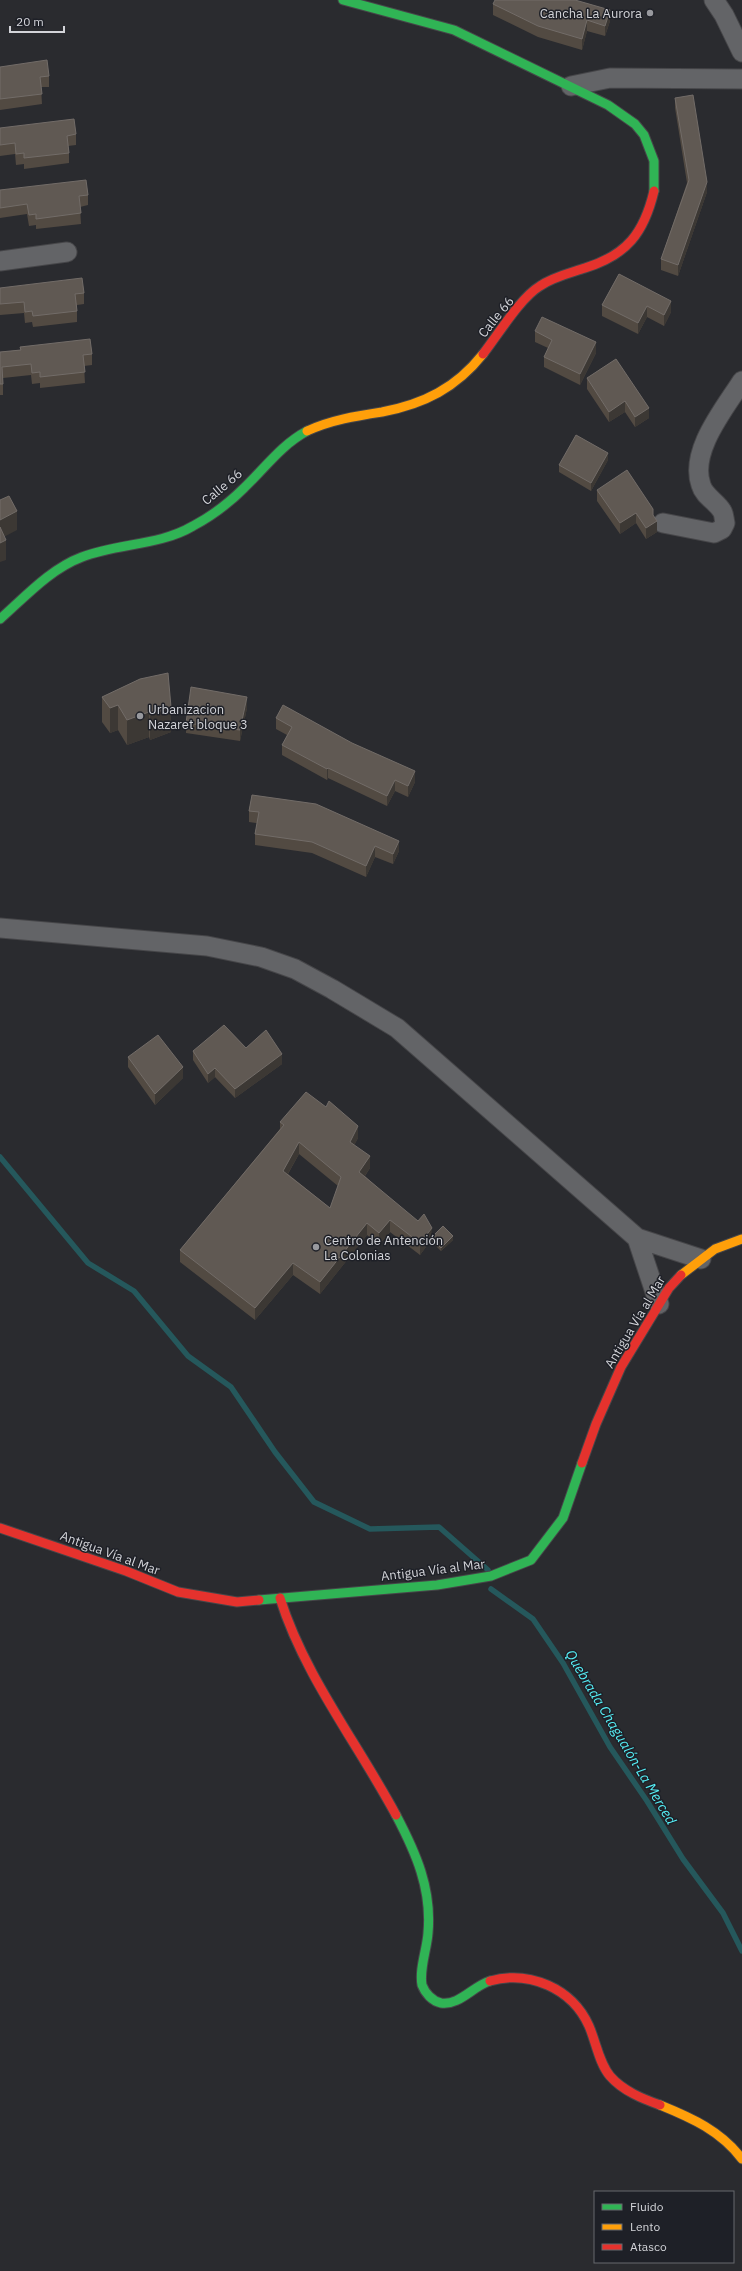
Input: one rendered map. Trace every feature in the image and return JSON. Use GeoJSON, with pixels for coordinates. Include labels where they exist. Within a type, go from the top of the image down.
{"type":"FeatureCollection","features":[{"type":"Feature","properties":{"kind":"street","name":"Calle 66"},"geometry":{"type":"LineString","coordinates":[[0,619],[60,569],[81,558],[161,538],[191,528],[231,500],[249,484],[277,451],[300,436],[325,424],[396,410],[436,396],[461,378],[538,287],[568,272],[609,259],[621,252],[631,242],[644,223],[653,199],[653,154],[643,134],[631,121],[614,109],[570,86],[451,29],[343,0]]}},
{"type":"Feature","properties":{"kind":"street"},"geometry":{"type":"LineString","coordinates":[[714,0],[724,15],[742,52]]}},
{"type":"Feature","properties":{"kind":"street"},"geometry":{"type":"LineString","coordinates":[[570,86],[610,78],[742,80]]}},
{"type":"Feature","properties":{"kind":"street"},"geometry":{"type":"LineString","coordinates":[[0,261],[67,252]]}},
{"type":"Feature","properties":{"kind":"street"},"geometry":{"type":"LineString","coordinates":[[663,523],[714,532],[722,529],[725,523],[722,511],[711,500],[701,486],[698,467],[701,451],[742,381]]}},
{"type":"Feature","properties":{"kind":"street"},"geometry":{"type":"LineString","coordinates":[[0,928],[207,946],[261,957],[295,969],[332,989],[397,1028],[637,1238],[701,1259]]}},
{"type":"Feature","properties":{"kind":"street"},"geometry":{"type":"LineString","coordinates":[[637,1238],[659,1304]]}},
{"type":"Feature","properties":{"kind":"street","name":"Antigua Vía al Mar"},"geometry":{"type":"LineString","coordinates":[[0,1528],[126,1571],[178,1592],[237,1602],[437,1584],[491,1576],[530,1560],[563,1518],[596,1424],[621,1367],[669,1288],[686,1270],[715,1249],[742,1239]]}},
{"type":"Feature","properties":{"kind":"street"},"geometry":{"type":"LineString","coordinates":[[280,1598],[286,1620],[302,1651],[379,1782],[418,1860],[427,1890],[430,1914],[422,1983],[429,1996],[439,2003],[452,2002],[485,1982],[500,1978],[535,1981],[553,1987],[570,1998],[586,2017],[609,2075],[622,2087],[642,2099],[699,2121],[742,2159]]}},
{"type":"Feature","properties":{"kind":"building"},"geometry":{"type":"Polygon","coordinates":[[[495,0],[575,0],[610,10],[605,26],[587,20],[582,39],[538,26],[493,4],[495,0]]]}},
{"type":"Feature","properties":{"kind":"building"},"geometry":{"type":"Polygon","coordinates":[[[47,60],[49,76],[40,77],[42,94],[0,99],[0,67],[47,60]]]}},
{"type":"Feature","properties":{"kind":"building"},"geometry":{"type":"Polygon","coordinates":[[[693,95],[707,182],[678,265],[661,259],[689,180],[675,98],[693,95]]]}},
{"type":"Feature","properties":{"kind":"building"},"geometry":{"type":"Polygon","coordinates":[[[74,119],[76,134],[67,136],[69,153],[24,158],[24,153],[16,154],[15,143],[0,145],[0,128],[74,119]]]}},
{"type":"Feature","properties":{"kind":"building"},"geometry":{"type":"Polygon","coordinates":[[[86,180],[88,195],[79,196],[81,213],[36,219],[36,214],[29,215],[27,204],[0,208],[0,190],[86,180]]]}},
{"type":"Feature","properties":{"kind":"building"},"geometry":{"type":"Polygon","coordinates":[[[619,274],[671,301],[664,315],[647,306],[638,323],[602,305],[619,274]]]}},
{"type":"Feature","properties":{"kind":"building"},"geometry":{"type":"Polygon","coordinates":[[[82,278],[84,293],[75,294],[77,311],[33,316],[32,311],[25,312],[24,302],[0,304],[0,288],[82,278]]]}},
{"type":"Feature","properties":{"kind":"building"},"geometry":{"type":"Polygon","coordinates":[[[542,317],[596,342],[580,374],[544,357],[552,340],[535,331],[542,317]]]}},
{"type":"Feature","properties":{"kind":"building"},"geometry":{"type":"Polygon","coordinates":[[[90,339],[92,354],[83,355],[85,372],[40,377],[40,372],[32,373],[31,364],[2,367],[3,384],[0,384],[0,352],[21,350],[20,347],[90,339]]]}},
{"type":"Feature","properties":{"kind":"building"},"geometry":{"type":"Polygon","coordinates":[[[616,359],[649,408],[635,417],[625,401],[609,412],[587,378],[616,359]]]}},
{"type":"Feature","properties":{"kind":"building"},"geometry":{"type":"Polygon","coordinates":[[[576,435],[608,453],[591,483],[559,465],[576,435]]]}},
{"type":"Feature","properties":{"kind":"building"},"geometry":{"type":"Polygon","coordinates":[[[627,470],[653,509],[653,515],[657,521],[646,528],[636,513],[620,523],[597,490],[627,470]]]}},
{"type":"Feature","properties":{"kind":"building"},"geometry":{"type":"Polygon","coordinates":[[[9,496],[17,511],[0,520],[0,500],[9,496]]]}},
{"type":"Feature","properties":{"kind":"building"},"geometry":{"type":"Polygon","coordinates":[[[0,527],[6,540],[0,543],[0,527]]]}},
{"type":"Feature","properties":{"kind":"building"},"geometry":{"type":"Polygon","coordinates":[[[168,673],[171,707],[150,715],[149,712],[127,720],[118,705],[110,708],[102,697],[140,679],[168,673]]]}},
{"type":"Feature","properties":{"kind":"building"},"geometry":{"type":"Polygon","coordinates":[[[191,687],[247,697],[240,730],[186,723],[191,687]]]}},
{"type":"Feature","properties":{"kind":"building"},"geometry":{"type":"Polygon","coordinates":[[[283,705],[352,743],[415,771],[408,786],[395,780],[387,796],[328,768],[327,769],[282,745],[292,727],[276,718],[283,705]]]}},
{"type":"Feature","properties":{"kind":"building"},"geometry":{"type":"Polygon","coordinates":[[[252,795],[316,804],[399,841],[393,854],[375,846],[366,866],[312,842],[255,834],[259,812],[249,811],[252,795]]]}},
{"type":"Feature","properties":{"kind":"building"},"geometry":{"type":"Polygon","coordinates":[[[224,1025],[246,1048],[266,1030],[282,1054],[235,1089],[215,1068],[208,1074],[193,1051],[224,1025]]]}},
{"type":"Feature","properties":{"kind":"building"},"geometry":{"type":"Polygon","coordinates":[[[158,1035],[183,1067],[155,1094],[128,1057],[158,1035]]]}},
{"type":"Feature","properties":{"kind":"building"},"geometry":{"type":"Polygon","coordinates":[[[306,1092],[326,1107],[329,1101],[358,1126],[350,1142],[370,1156],[359,1172],[418,1221],[424,1214],[432,1228],[420,1243],[390,1220],[379,1233],[367,1223],[320,1282],[293,1263],[255,1308],[180,1250],[284,1125],[280,1122],[306,1092]],[[299,1142],[283,1171],[330,1208],[341,1177],[299,1142]]]}},
{"type":"Feature","properties":{"kind":"building"},"geometry":{"type":"Polygon","coordinates":[[[443,1226],[453,1236],[441,1248],[431,1238],[443,1226]]]}},
{"type":"Feature","properties":{"kind":"waterway","name":"Quebrada Chagualón-La Merced"},"geometry":{"type":"LineString","coordinates":[[0,1157],[88,1263],[134,1291],[188,1356],[231,1387],[275,1452],[314,1502],[370,1529],[439,1527],[488,1570]]}},
{"type":"Feature","properties":{"kind":"waterway","name":"Quebrada Chagualón-La Merced"},"geometry":{"type":"LineString","coordinates":[[491,1589],[533,1619],[563,1663],[610,1747],[647,1801],[683,1859],[723,1913],[742,1951]]}},
{"type":"Feature","properties":{"kind":"traffic: fast"},"geometry":{"type":"LineString","coordinates":[[343,0],[454,30],[608,105],[635,124],[644,135],[654,161],[654,191]]}},
{"type":"Feature","properties":{"kind":"traffic: fast"},"geometry":{"type":"LineString","coordinates":[[0,619],[38,584],[70,562],[96,552],[166,537],[193,526],[207,518],[238,494],[289,443],[307,431]]}},
{"type":"Feature","properties":{"kind":"traffic: fast"},"geometry":{"type":"LineString","coordinates":[[259,1600],[437,1585],[491,1576],[531,1560],[563,1518],[582,1463]]}},
{"type":"Feature","properties":{"kind":"traffic: fast"},"geometry":{"type":"LineString","coordinates":[[396,1815],[416,1857],[428,1901],[428,1933],[421,1979],[423,1988],[427,1994],[435,2000],[441,2003],[448,2003],[460,1999],[490,1981]]}},
{"type":"Feature","properties":{"kind":"traffic: slow"},"geometry":{"type":"LineString","coordinates":[[307,431],[334,421],[397,409],[425,399],[438,393],[462,376],[483,354]]}},
{"type":"Feature","properties":{"kind":"traffic: slow"},"geometry":{"type":"LineString","coordinates":[[681,1275],[715,1249],[742,1239]]}},
{"type":"Feature","properties":{"kind":"traffic: slow"},"geometry":{"type":"LineString","coordinates":[[660,2105],[705,2126],[734,2149],[742,2159]]}},
{"type":"Feature","properties":{"kind":"traffic: jam"},"geometry":{"type":"LineString","coordinates":[[483,354],[517,308],[532,292],[550,280],[600,263],[623,249],[632,240],[645,219],[654,191]]}},
{"type":"Feature","properties":{"kind":"traffic: jam"},"geometry":{"type":"LineString","coordinates":[[582,1463],[596,1424],[621,1367],[669,1288],[681,1275]]}},
{"type":"Feature","properties":{"kind":"traffic: jam"},"geometry":{"type":"LineString","coordinates":[[0,1528],[126,1571],[178,1592],[237,1602],[259,1600]]}},
{"type":"Feature","properties":{"kind":"traffic: jam"},"geometry":{"type":"LineString","coordinates":[[280,1598],[290,1627],[317,1682],[396,1815]]}},
{"type":"Feature","properties":{"kind":"traffic: jam"},"geometry":{"type":"LineString","coordinates":[[490,1981],[505,1978],[534,1980],[548,1985],[560,1992],[572,2001],[589,2026],[600,2059],[610,2076],[627,2090],[660,2105]]}},
{"type":"Feature","properties":{"kind":"place","name":"Cancha La Aurora"},"geometry":{"type":"Point","coordinates":[650,13]}},
{"type":"Feature","properties":{"kind":"place","name":"Urbanizacion Nazaret bloque 3"},"geometry":{"type":"Point","coordinates":[140,716]}},
{"type":"Feature","properties":{"kind":"place","name":"Centro de Antención La Colonias"},"geometry":{"type":"Point","coordinates":[316,1247]}}]}
